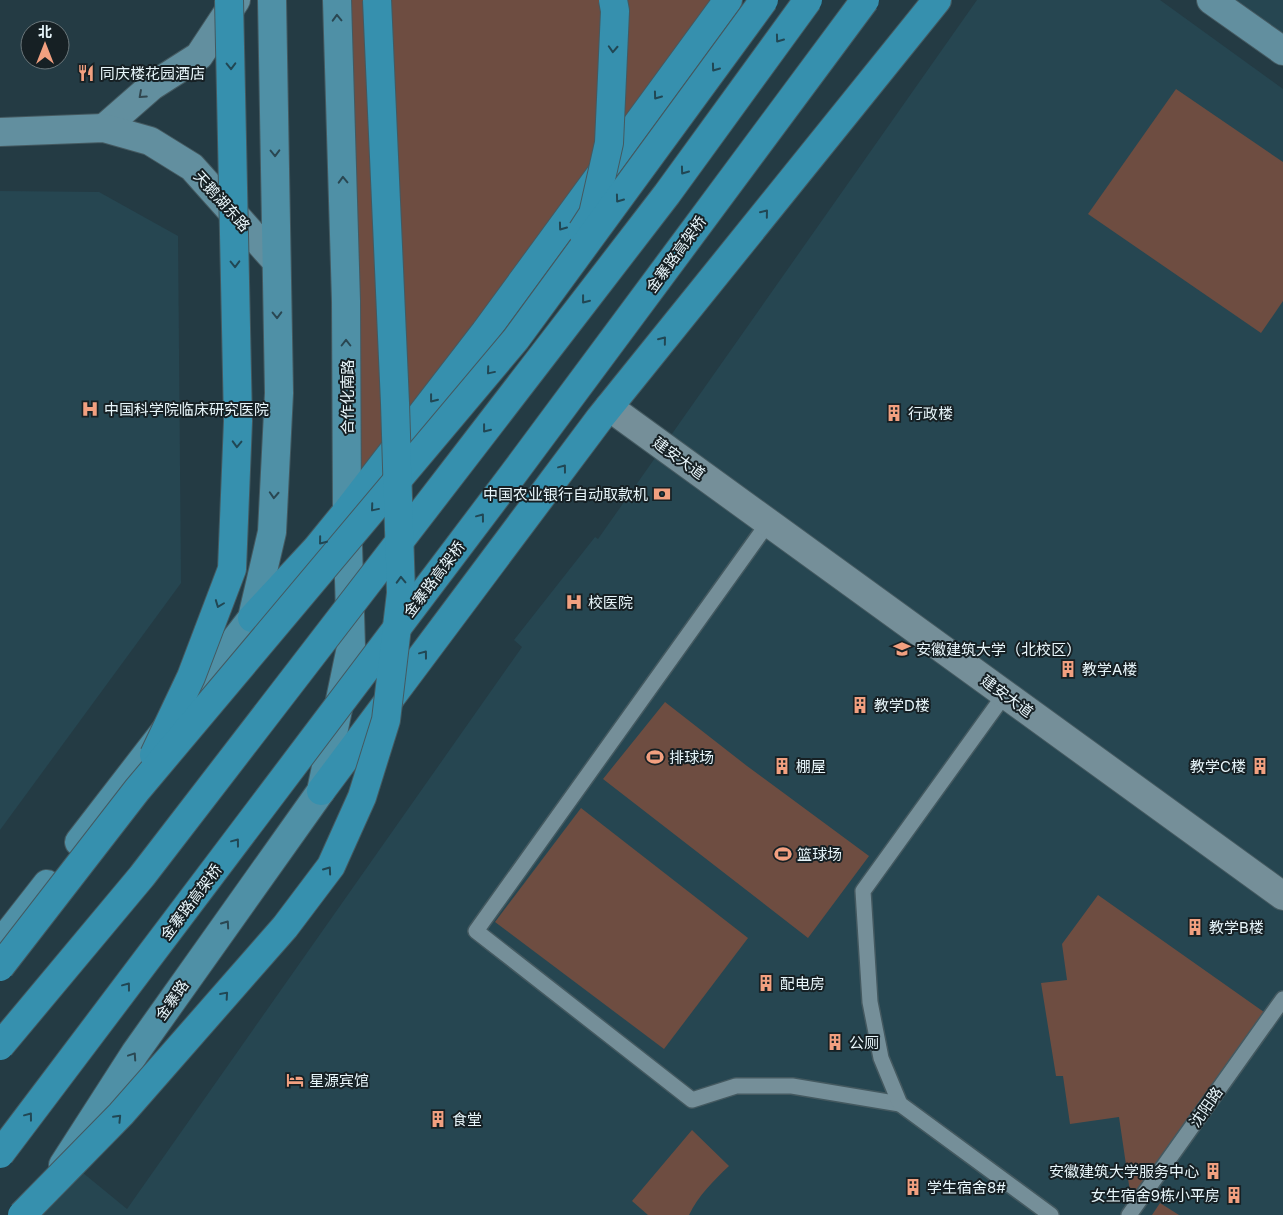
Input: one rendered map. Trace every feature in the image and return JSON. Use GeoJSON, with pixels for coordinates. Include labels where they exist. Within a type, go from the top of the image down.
{"type":"FeatureCollection","features":[{"type":"Feature","properties":{"kind":"highway"},"geometry":{"type":"LineString","coordinates":[[137,790],[191,677],[232,569],[238,421],[229,0]]}},
{"type":"Feature","properties":{"kind":"highway"},"geometry":{"type":"LineString","coordinates":[[22,1215],[121,1114],[285,927],[332,866],[362,797],[386,720],[401,593],[378,0]]}},
{"type":"Feature","properties":{"kind":"highway"},"geometry":{"type":"LineString","coordinates":[[516,339],[593,214],[609,143],[615,11],[613,0]]}},
{"type":"Feature","properties":{"kind":"highway"},"geometry":{"type":"LineString","coordinates":[[252,618],[316,549],[347,511],[485,332],[728,0]]}},
{"type":"Feature","properties":{"kind":"highway"},"geometry":{"type":"LineString","coordinates":[[0,967],[137,790],[516,339],[764,0]]}},
{"type":"Feature","properties":{"kind":"highway"},"geometry":{"type":"LineString","coordinates":[[0,1046],[142,876],[667,194],[808,0]]}},
{"type":"Feature","properties":{"kind":"highway","name":"金寨路高架桥"},"geometry":{"type":"LineString","coordinates":[[0,1154],[514,473],[865,0]]}},
{"type":"Feature","properties":{"kind":"highway"},"geometry":{"type":"LineString","coordinates":[[825,53],[875,0]]}},
{"type":"Feature","properties":{"kind":"highway"},"geometry":{"type":"LineString","coordinates":[[321,791],[609,407],[937,0]]}},
{"type":"Feature","properties":{"kind":"main road"},"geometry":{"type":"LineString","coordinates":[[0,944],[252,618],[272,532],[279,393],[272,0]]}},
{"type":"Feature","properties":{"kind":"main road","name":"合作化南路"},"geometry":{"type":"LineString","coordinates":[[321,791],[351,647],[347,511],[346,301],[337,0]]}},
{"type":"Feature","properties":{"kind":"main road","name":"金寨路"},"geometry":{"type":"LineString","coordinates":[[31,1215],[135,1053],[321,791]]}},
{"type":"Feature","properties":{"kind":"street"},"geometry":{"type":"LineString","coordinates":[[104,128],[152,86],[199,56],[236,0]]}},
{"type":"Feature","properties":{"kind":"street"},"geometry":{"type":"LineString","coordinates":[[1210,0],[1283,51]]}},
{"type":"Feature","properties":{"kind":"street","name":"天鹅湖东路"},"geometry":{"type":"LineString","coordinates":[[0,132],[104,128],[150,141],[192,167],[276,261]]}},
{"type":"Feature","properties":{"kind":"street","name":"建安大道"},"geometry":{"type":"LineString","coordinates":[[609,407],[1283,896]]}},
{"type":"Feature","properties":{"kind":"lane"},"geometry":{"type":"LineString","coordinates":[[768,523],[476,931],[692,1100],[736,1086],[792,1086],[900,1104],[1051,1215]]}},
{"type":"Feature","properties":{"kind":"lane"},"geometry":{"type":"LineString","coordinates":[[900,1104],[881,1058],[870,1002],[863,892],[1005,694]]}},
{"type":"Feature","properties":{"kind":"lane","name":"沈阳路"},"geometry":{"type":"LineString","coordinates":[[1129,1215],[1283,999]]}},
{"type":"Feature","properties":{"kind":"shaded area"},"geometry":{"type":"Polygon","coordinates":[[[337,0],[728,0],[347,511],[337,0]]]}},
{"type":"Feature","properties":{"kind":"shaded area","name":"安徽建筑大学（北校区）"},"geometry":{"type":"Polygon","coordinates":[[[977,0],[1160,0],[1283,89],[1283,1215],[31,1215],[66,1159],[127,1209],[522,647],[514,640],[595,537],[598,539],[977,0]]]}},
{"type":"Feature","properties":{"kind":"shaded area"},"geometry":{"type":"Polygon","coordinates":[[[1211,0],[1283,0],[1283,35],[1211,0]]]}},
{"type":"Feature","properties":{"kind":"shaded area"},"geometry":{"type":"Polygon","coordinates":[[[1176,89],[1283,162],[1283,301],[1261,333],[1088,214],[1176,89]]]}},
{"type":"Feature","properties":{"kind":"shaded area","name":"中国科学院临床研究医院"},"geometry":{"type":"Polygon","coordinates":[[[0,191],[99,192],[178,236],[181,583],[0,830],[0,191]]]}},
{"type":"Feature","properties":{"kind":"shaded area"},"geometry":{"type":"Polygon","coordinates":[[[665,702],[747,766],[869,856],[808,938],[603,779],[665,702]]]}},
{"type":"Feature","properties":{"kind":"shaded area"},"geometry":{"type":"Polygon","coordinates":[[[581,808],[748,938],[664,1049],[495,922],[581,808]]]}},
{"type":"Feature","properties":{"kind":"shaded area"},"geometry":{"type":"Polygon","coordinates":[[[1098,895],[1271,1017],[1147,1190],[1130,1192],[1119,1117],[1070,1124],[1063,1076],[1056,1076],[1041,983],[1067,980],[1062,944],[1098,895]]]}},
{"type":"Feature","properties":{"kind":"shaded area"},"geometry":{"type":"Polygon","coordinates":[[[692,1130],[729,1166],[702,1195],[689,1215],[648,1215],[632,1201],[692,1130]]]}},
{"type":"Feature","properties":{"kind":"shaded area"},"geometry":{"type":"Polygon","coordinates":[[[1160,1203],[1179,1215],[1152,1215],[1160,1203]]]}},
{"type":"Feature","properties":{"kind":"place","name":"同庆楼花园酒店"},"geometry":{"type":"Point","coordinates":[86,73]}},
{"type":"Feature","properties":{"kind":"place","name":"中国科学院临床研究医院"},"geometry":{"type":"Point","coordinates":[90,409]}},
{"type":"Feature","properties":{"kind":"place","name":"行政楼"},"geometry":{"type":"Point","coordinates":[894,413]}},
{"type":"Feature","properties":{"kind":"place","name":"中国农业银行自动取款机"},"geometry":{"type":"Point","coordinates":[662,494]}},
{"type":"Feature","properties":{"kind":"place","name":"校医院"},"geometry":{"type":"Point","coordinates":[574,602]}},
{"type":"Feature","properties":{"kind":"place","name":"安徽建筑大学（北校区）"},"geometry":{"type":"Point","coordinates":[902,649]}},
{"type":"Feature","properties":{"kind":"place","name":"教学A楼"},"geometry":{"type":"Point","coordinates":[1068,669]}},
{"type":"Feature","properties":{"kind":"place","name":"教学D楼"},"geometry":{"type":"Point","coordinates":[860,705]}},
{"type":"Feature","properties":{"kind":"place","name":"排球场"},"geometry":{"type":"Point","coordinates":[655,757]}},
{"type":"Feature","properties":{"kind":"place","name":"棚屋"},"geometry":{"type":"Point","coordinates":[782,766]}},
{"type":"Feature","properties":{"kind":"place","name":"教学C楼"},"geometry":{"type":"Point","coordinates":[1260,766]}},
{"type":"Feature","properties":{"kind":"place","name":"篮球场"},"geometry":{"type":"Point","coordinates":[783,854]}},
{"type":"Feature","properties":{"kind":"place","name":"教学B楼"},"geometry":{"type":"Point","coordinates":[1195,927]}},
{"type":"Feature","properties":{"kind":"place","name":"配电房"},"geometry":{"type":"Point","coordinates":[766,983]}},
{"type":"Feature","properties":{"kind":"place","name":"公厕"},"geometry":{"type":"Point","coordinates":[835,1042]}},
{"type":"Feature","properties":{"kind":"place","name":"星源宾馆"},"geometry":{"type":"Point","coordinates":[295,1080]}},
{"type":"Feature","properties":{"kind":"place","name":"食堂"},"geometry":{"type":"Point","coordinates":[438,1119]}},
{"type":"Feature","properties":{"kind":"place","name":"安徽建筑大学服务中心"},"geometry":{"type":"Point","coordinates":[1213,1171]}},
{"type":"Feature","properties":{"kind":"place","name":"学生宿舍8#"},"geometry":{"type":"Point","coordinates":[913,1187]}},
{"type":"Feature","properties":{"kind":"place","name":"女生宿舍9栋小平房"},"geometry":{"type":"Point","coordinates":[1234,1195]}}]}
